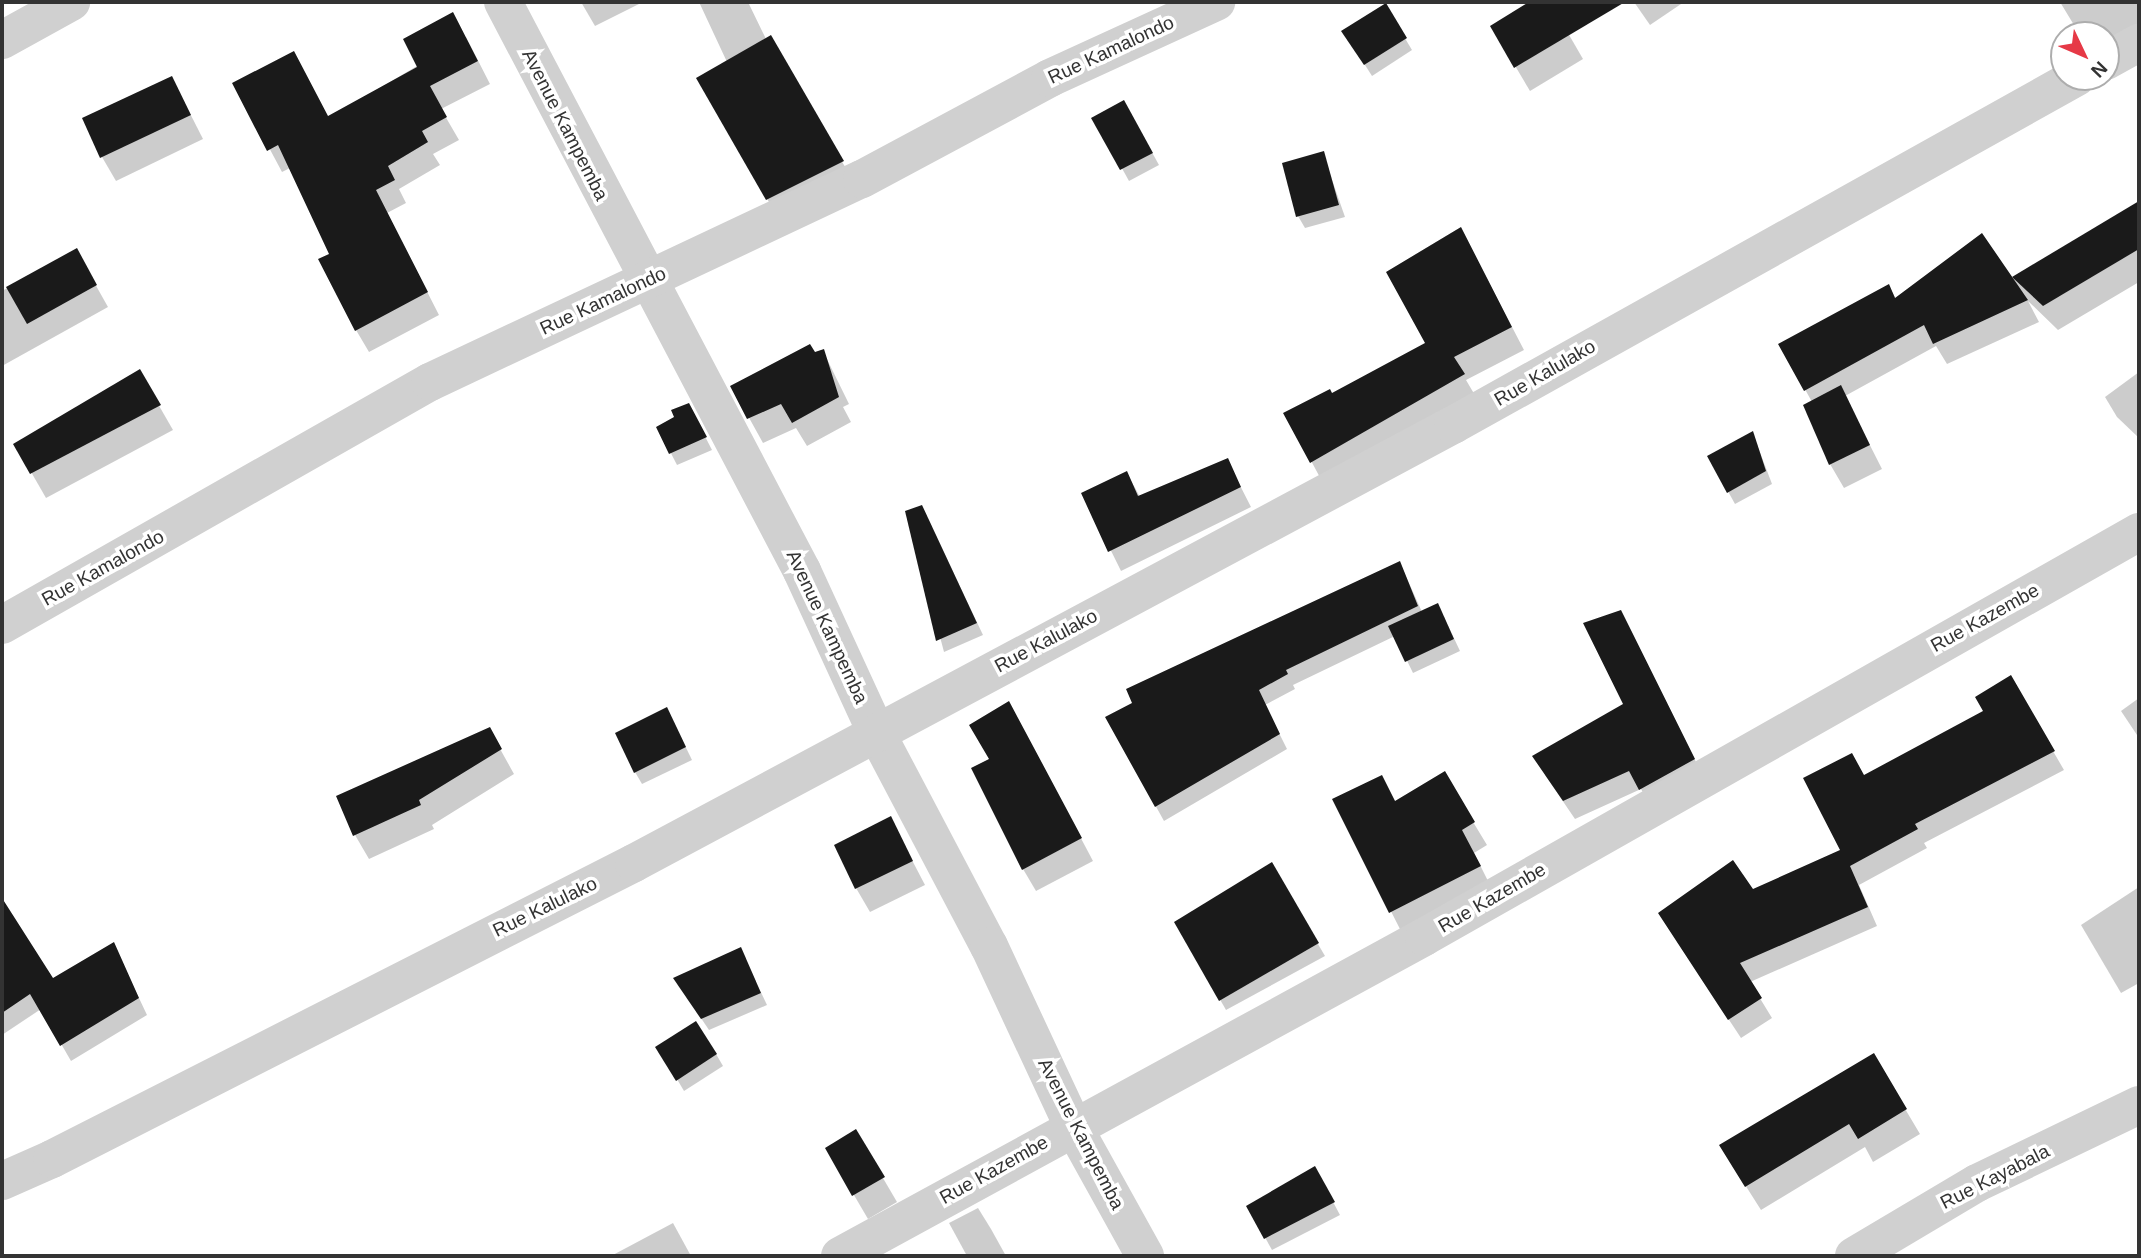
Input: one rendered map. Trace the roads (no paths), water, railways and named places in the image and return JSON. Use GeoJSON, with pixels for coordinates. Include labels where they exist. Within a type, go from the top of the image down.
{"type":"FeatureCollection","features":[{"type":"Feature","properties":{"kind":"street"},"geometry":{"type":"LineString","coordinates":[[2,40],[71,2]]}},
{"type":"Feature","properties":{"kind":"street","name":"Avenue Kampemba"},"geometry":{"type":"LineString","coordinates":[[503,2],[802,570],[876,732],[989,946],[1073,1126],[1145,1256]]}},
{"type":"Feature","properties":{"kind":"street","name":"Rue Kamalondo"},"geometry":{"type":"LineString","coordinates":[[2,625],[430,382],[862,179],[1050,78],[1216,2]]}},
{"type":"Feature","properties":{"kind":"street"},"geometry":{"type":"LineString","coordinates":[[2120,53],[2139,43]]}},
{"type":"Feature","properties":{"kind":"street","name":"Rue Kalulako"},"geometry":{"type":"LineString","coordinates":[[2,1181],[52,1159],[634,863],[1453,425],[2052,91]]}},
{"type":"Feature","properties":{"kind":"street","name":"Rue Kazembe"},"geometry":{"type":"LineString","coordinates":[[840,1256],[1073,1126],[1424,937],[2139,532]]}},
{"type":"Feature","properties":{"kind":"street","name":"Rue Kayabala"},"geometry":{"type":"LineString","coordinates":[[1854,1256],[1977,1183],[2139,1105]]}}]}
